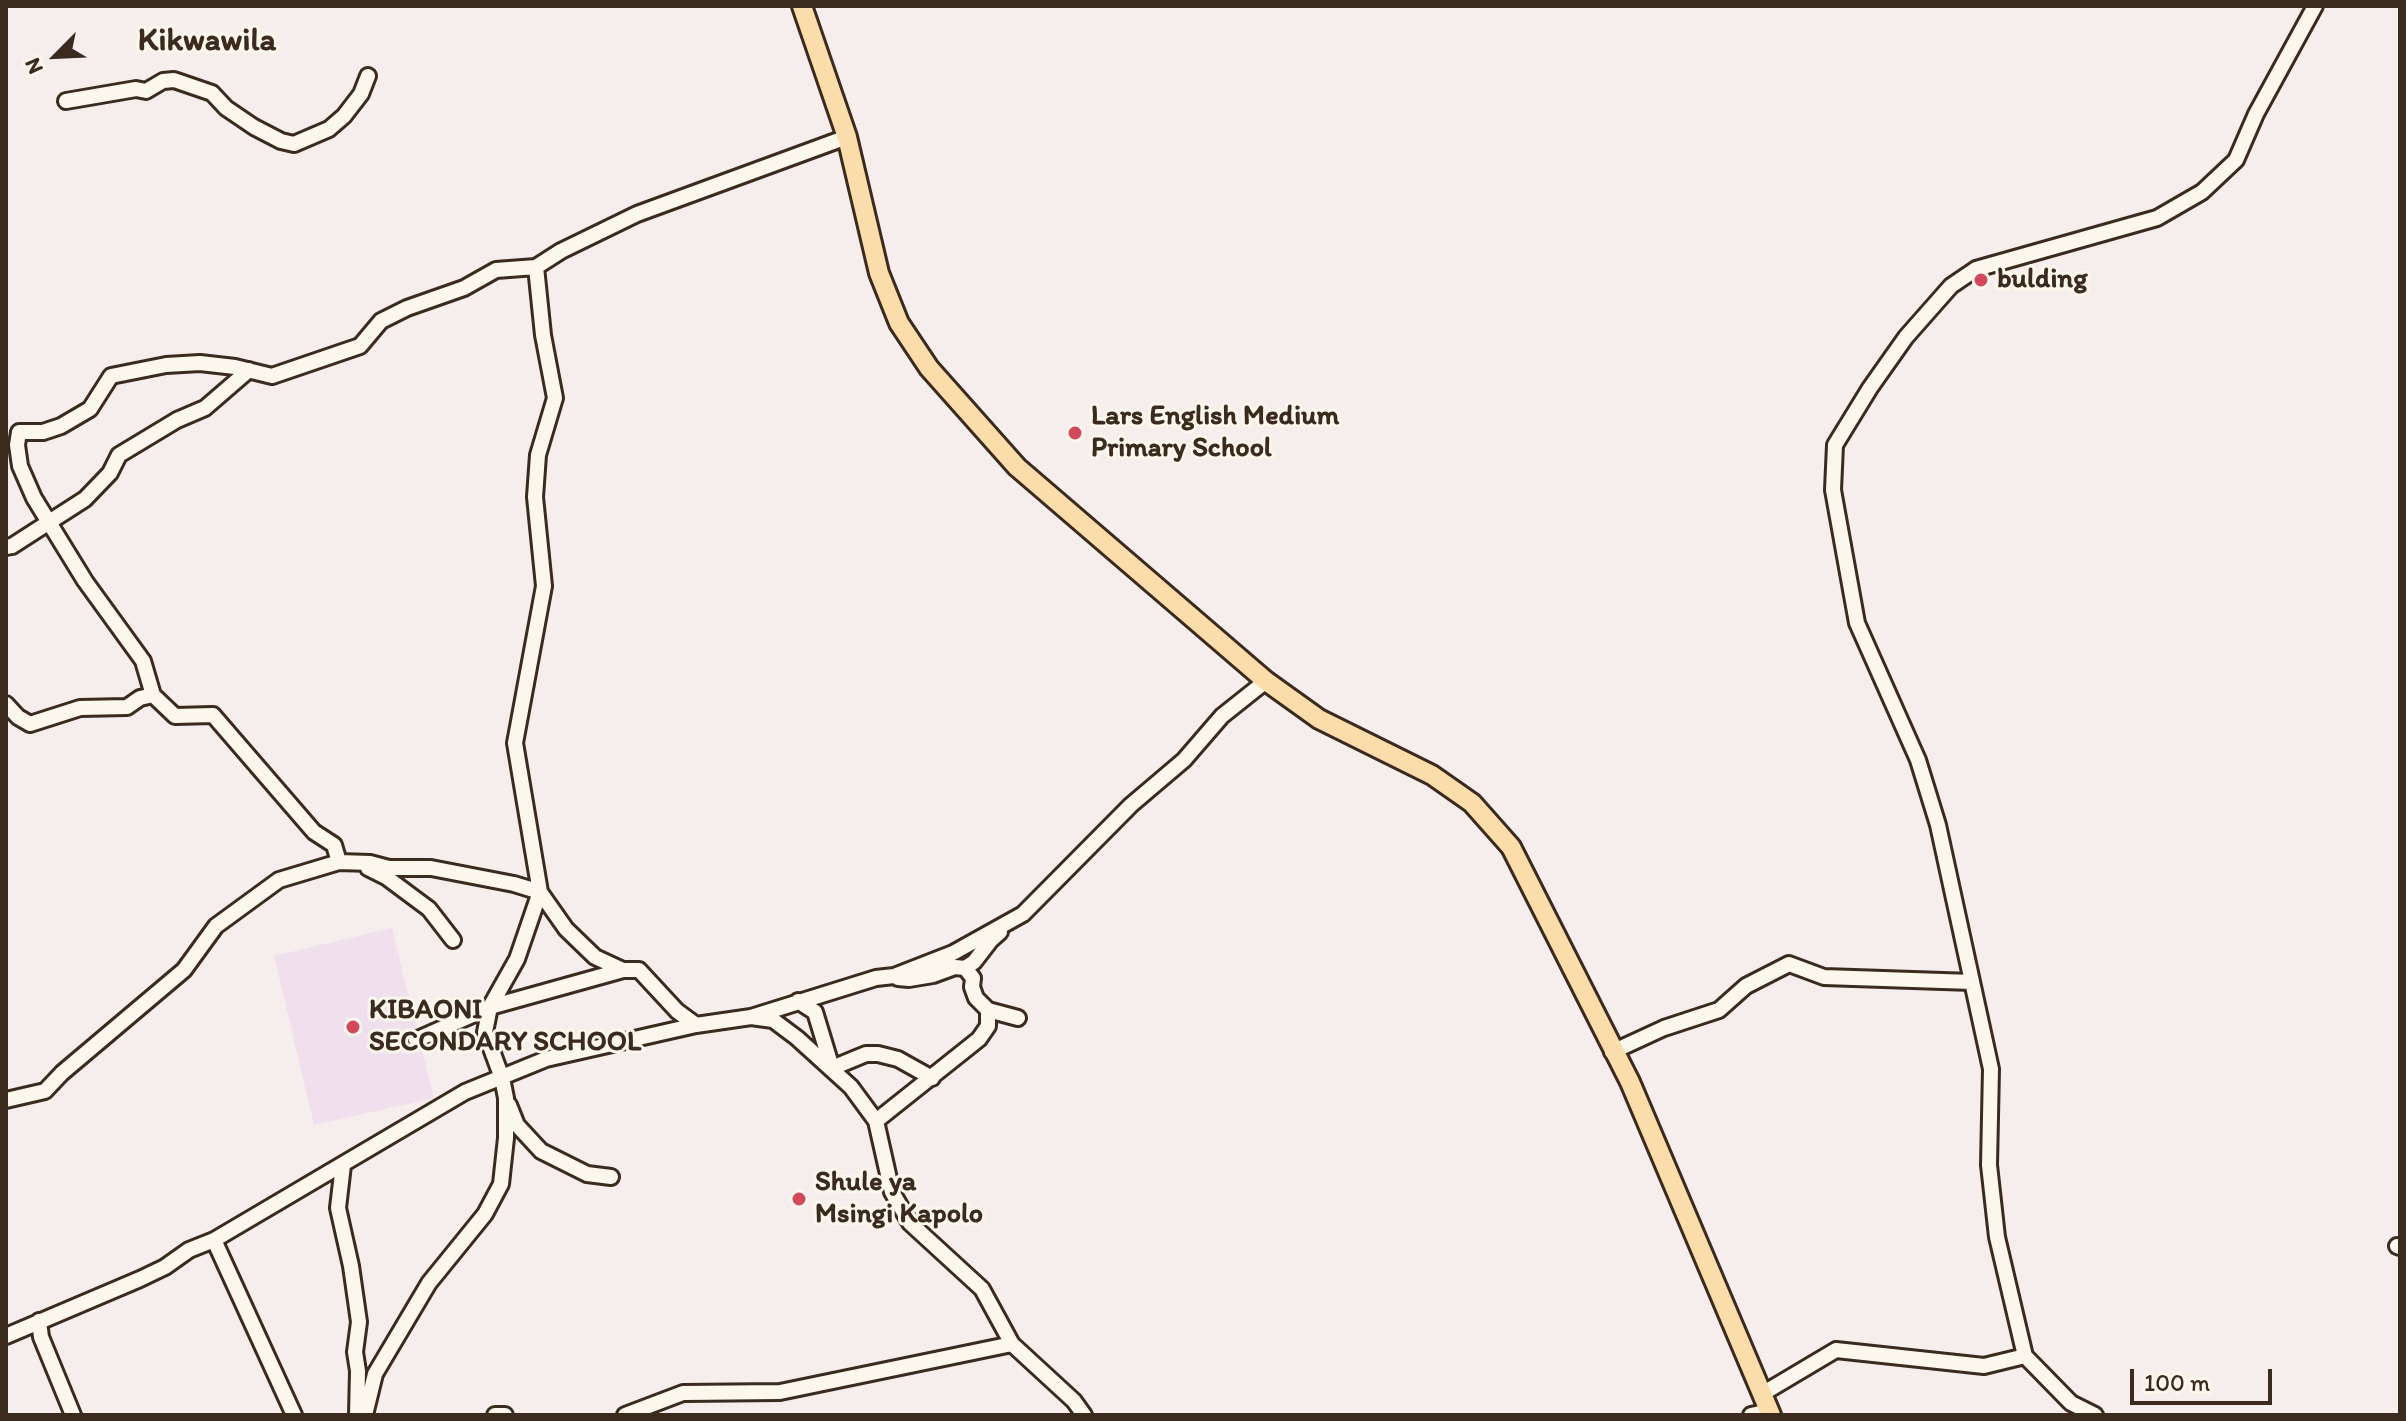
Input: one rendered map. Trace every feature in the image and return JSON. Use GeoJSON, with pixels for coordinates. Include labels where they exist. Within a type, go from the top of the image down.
{"type":"FeatureCollection","features":[{"type":"Feature","properties":{"kind":"main road"},"geometry":{"type":"LineString","coordinates":[[802,6],[847,137],[879,273],[899,323],[929,368],[1017,467],[1266,681],[1319,719],[1432,775],[1472,803],[1511,847],[1612,1052],[1630,1082],[1763,1409]]}},
{"type":"Feature","properties":{"kind":"street"},"geometry":{"type":"LineString","coordinates":[[2095,1415],[2071,1403],[2025,1356],[1997,1237],[1989,1165],[1991,1069],[1938,825],[1918,760],[1857,623],[1833,490],[1835,445],[1897,349],[1951,286],[1976,269],[2157,218],[2202,192],[2236,160],[2256,114],[2315,6]]}},
{"type":"Feature","properties":{"kind":"street"},"geometry":{"type":"LineString","coordinates":[[66,101],[136,89],[146,91],[163,81],[174,80],[212,93],[226,108],[254,127],[294,144],[329,129],[344,116],[361,94],[368,76]]}},
{"type":"Feature","properties":{"kind":"street"},"geometry":{"type":"LineString","coordinates":[[339,862],[334,845],[314,832],[213,715],[175,716],[153,695],[143,661],[85,581],[20,466],[19,432],[43,432],[61,426],[90,409],[111,376],[129,371],[200,363],[272,376],[360,346],[381,321],[407,308],[464,288],[496,270],[536,267],[561,251],[637,214],[847,137]]}},
{"type":"Feature","properties":{"kind":"street"},"geometry":{"type":"LineString","coordinates":[[536,267],[543,335],[555,398],[538,455],[535,497],[544,586],[515,743],[540,892],[566,929],[595,957],[623,970]]}},
{"type":"Feature","properties":{"kind":"street"},"geometry":{"type":"LineString","coordinates":[[6,547],[85,499],[110,473],[119,455],[177,420],[205,408],[249,370]]}},
{"type":"Feature","properties":{"kind":"street"},"geometry":{"type":"LineString","coordinates":[[894,976],[909,979],[933,975],[955,967],[965,968],[974,962],[991,940],[1023,914],[1131,805],[1184,760],[1222,716],[1266,681]]}},
{"type":"Feature","properties":{"kind":"street"},"geometry":{"type":"LineString","coordinates":[[6,704],[30,724],[80,708],[127,707],[140,698],[153,695]]}},
{"type":"Feature","properties":{"kind":"street"},"geometry":{"type":"LineString","coordinates":[[6,1100],[45,1091],[62,1073],[184,970],[216,926],[279,880],[339,862],[431,868],[540,892]]}},
{"type":"Feature","properties":{"kind":"street"},"geometry":{"type":"LineString","coordinates":[[361,864],[429,909],[453,940]]}},
{"type":"Feature","properties":{"kind":"street"},"geometry":{"type":"LineString","coordinates":[[540,892],[517,959],[490,1007],[485,1032],[517,1125],[541,1151],[587,1174],[611,1177]]}},
{"type":"Feature","properties":{"kind":"street"},"geometry":{"type":"LineString","coordinates":[[6,1336],[153,1273],[465,1092],[546,1059],[696,1025],[751,1017],[876,978],[894,976],[953,953],[1023,914]]}},
{"type":"Feature","properties":{"kind":"street"},"geometry":{"type":"LineString","coordinates":[[1612,1052],[1664,1028],[1719,1010],[1746,986],[1789,964],[1824,977],[1972,982]]}},
{"type":"Feature","properties":{"kind":"street"},"geometry":{"type":"LineString","coordinates":[[965,968],[973,978],[976,998],[988,1010],[1018,1018]]}},
{"type":"Feature","properties":{"kind":"street"},"geometry":{"type":"LineString","coordinates":[[416,1040],[490,1007],[623,970],[639,970],[677,1011],[696,1025]]}},
{"type":"Feature","properties":{"kind":"street"},"geometry":{"type":"LineString","coordinates":[[819,1021],[825,994]]}},
{"type":"Feature","properties":{"kind":"street"},"geometry":{"type":"LineString","coordinates":[[798,1001],[815,1012],[832,1068]]}},
{"type":"Feature","properties":{"kind":"street"},"geometry":{"type":"LineString","coordinates":[[876,1121],[979,1039],[988,1026],[988,1010]]}},
{"type":"Feature","properties":{"kind":"street"},"geometry":{"type":"LineString","coordinates":[[751,1017],[773,1020],[851,1087],[876,1121],[892,1192],[910,1223],[982,1289],[1012,1344],[1073,1408],[1084,1415]]}},
{"type":"Feature","properties":{"kind":"street"},"geometry":{"type":"LineString","coordinates":[[832,1068],[866,1054],[878,1054],[898,1059],[932,1078]]}},
{"type":"Feature","properties":{"kind":"street"},"geometry":{"type":"LineString","coordinates":[[365,1415],[375,1374],[429,1283],[485,1214],[501,1184],[506,1098]]}},
{"type":"Feature","properties":{"kind":"street"},"geometry":{"type":"LineString","coordinates":[[343,1165],[338,1208],[359,1322],[355,1352],[357,1415]]}},
{"type":"Feature","properties":{"kind":"street"},"geometry":{"type":"LineString","coordinates":[[214,1240],[294,1415]]}},
{"type":"Feature","properties":{"kind":"street"},"geometry":{"type":"LineString","coordinates":[[39,1321],[41,1337],[73,1415]]}},
{"type":"Feature","properties":{"kind":"street"},"geometry":{"type":"LineString","coordinates":[[625,1415],[683,1393],[780,1392],[1012,1344]]}},
{"type":"Feature","properties":{"kind":"street"},"geometry":{"type":"LineString","coordinates":[[1763,1409],[1836,1350],[1984,1366],[2025,1356]]}},
{"type":"Feature","properties":{"kind":"street"},"geometry":{"type":"LineString","coordinates":[[495,1415],[505,1415]]}},
{"type":"Feature","properties":{"kind":"shaded area","name":"KIBAONI SECONDARY SCHOOL"},"geometry":{"type":"Polygon","coordinates":[[[392,928],[434,1098],[314,1125],[274,956],[392,928]]]}},
{"type":"Feature","properties":{"kind":"place","name":"bulding"},"geometry":{"type":"Point","coordinates":[1981,280]}},
{"type":"Feature","properties":{"kind":"place","name":"Lars English Medium Primary School"},"geometry":{"type":"Point","coordinates":[1075,433]}},
{"type":"Feature","properties":{"kind":"place","name":"KIBAONI SECONDARY SCHOOL"},"geometry":{"type":"Point","coordinates":[353,1027]}},
{"type":"Feature","properties":{"kind":"place","name":"Shule ya Msingi Kapolo"},"geometry":{"type":"Point","coordinates":[799,1199]}},
{"type":"Feature","properties":{"kind":"district","name":"Kikwawila"},"geometry":{"type":"Point","coordinates":[207,42]}}]}
